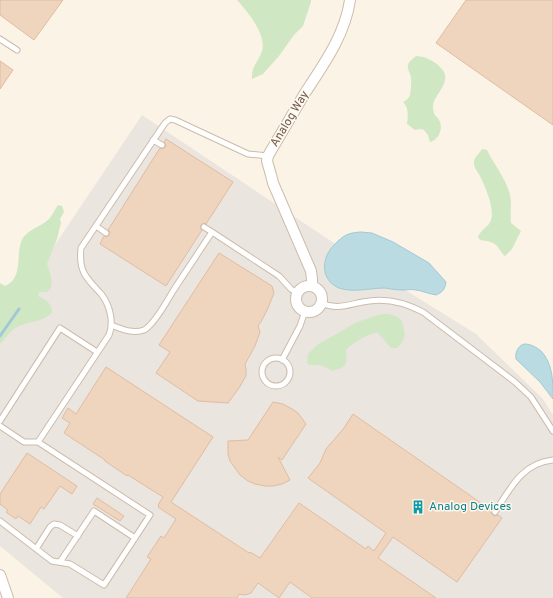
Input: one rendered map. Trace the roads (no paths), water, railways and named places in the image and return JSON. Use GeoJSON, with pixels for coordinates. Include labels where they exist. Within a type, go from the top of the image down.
{"type":"FeatureCollection","features":[{"type":"Feature","properties":{"kind":"street","name":"Analog Way"},"geometry":{"type":"LineString","coordinates":[[321,303],[320,292],[312,286],[311,271],[274,183],[267,161],[268,156],[280,135],[333,50],[342,29],[350,0]]}},
{"type":"Feature","properties":{"kind":"street"},"geometry":{"type":"LineString","coordinates":[[312,286],[304,287],[299,290],[296,300],[298,306],[305,311],[311,312],[316,310],[321,303]]}},
{"type":"Feature","properties":{"kind":"street"},"geometry":{"type":"LineString","coordinates":[[0,575],[8,598]]}},
{"type":"Feature","properties":{"kind":"lane"},"geometry":{"type":"LineString","coordinates":[[0,39],[17,50]]}},
{"type":"Feature","properties":{"kind":"lane"},"geometry":{"type":"LineString","coordinates":[[38,442],[109,335],[111,325],[110,312],[102,295],[91,283],[84,272],[80,261],[81,248],[166,120],[172,119],[248,154],[268,156]]}},
{"type":"Feature","properties":{"kind":"lane"},"geometry":{"type":"LineString","coordinates":[[153,140],[162,145]]}},
{"type":"Feature","properties":{"kind":"lane"},"geometry":{"type":"LineString","coordinates":[[96,226],[106,233]]}},
{"type":"Feature","properties":{"kind":"lane"},"geometry":{"type":"LineString","coordinates":[[204,227],[279,276],[291,289],[297,293]]}},
{"type":"Feature","properties":{"kind":"lane"},"geometry":{"type":"LineString","coordinates":[[111,325],[123,330],[134,331],[144,330],[149,326],[160,312],[212,232]]}},
{"type":"Feature","properties":{"kind":"lane"},"geometry":{"type":"LineString","coordinates":[[321,303],[335,307],[369,301],[388,300],[406,304],[423,312],[515,382],[531,397],[553,431]]}},
{"type":"Feature","properties":{"kind":"lane"},"geometry":{"type":"LineString","coordinates":[[282,360],[300,326],[305,311]]}},
{"type":"Feature","properties":{"kind":"lane"},"geometry":{"type":"LineString","coordinates":[[0,421],[60,328],[97,352]]}},
{"type":"Feature","properties":{"kind":"lane"},"geometry":{"type":"LineString","coordinates":[[274,358],[282,360],[289,367],[287,380],[279,385],[269,384],[264,380],[262,374],[264,366],[268,361],[274,358]]}},
{"type":"Feature","properties":{"kind":"lane"},"geometry":{"type":"LineString","coordinates":[[0,426],[24,442],[38,442],[150,514],[104,585],[70,564],[52,561],[0,521]]}},
{"type":"Feature","properties":{"kind":"lane"},"geometry":{"type":"LineString","coordinates":[[494,512],[522,473],[537,463],[553,460]]}},
{"type":"Feature","properties":{"kind":"lane"},"geometry":{"type":"LineString","coordinates":[[60,562],[94,511],[135,538]]}},
{"type":"Feature","properties":{"kind":"lane"},"geometry":{"type":"LineString","coordinates":[[36,549],[50,527],[54,524],[60,525],[78,536]]}},
{"type":"Feature","properties":{"kind":"water"},"geometry":{"type":"Polygon","coordinates":[[[361,232],[372,233],[393,242],[429,263],[446,282],[443,290],[436,295],[419,290],[398,290],[385,288],[350,290],[339,288],[333,284],[328,280],[324,268],[330,250],[346,235],[361,232]]]}},
{"type":"Feature","properties":{"kind":"water"},"geometry":{"type":"Polygon","coordinates":[[[524,344],[531,345],[541,351],[548,361],[552,379],[553,399],[540,382],[516,359],[517,350],[524,344]]]}},
{"type":"Feature","properties":{"kind":"waterway"},"geometry":{"type":"LineString","coordinates":[[0,336],[19,309]]}},
{"type":"Feature","properties":{"kind":"place","name":"Analog Devices"},"geometry":{"type":"Point","coordinates":[418,507]}}]}
